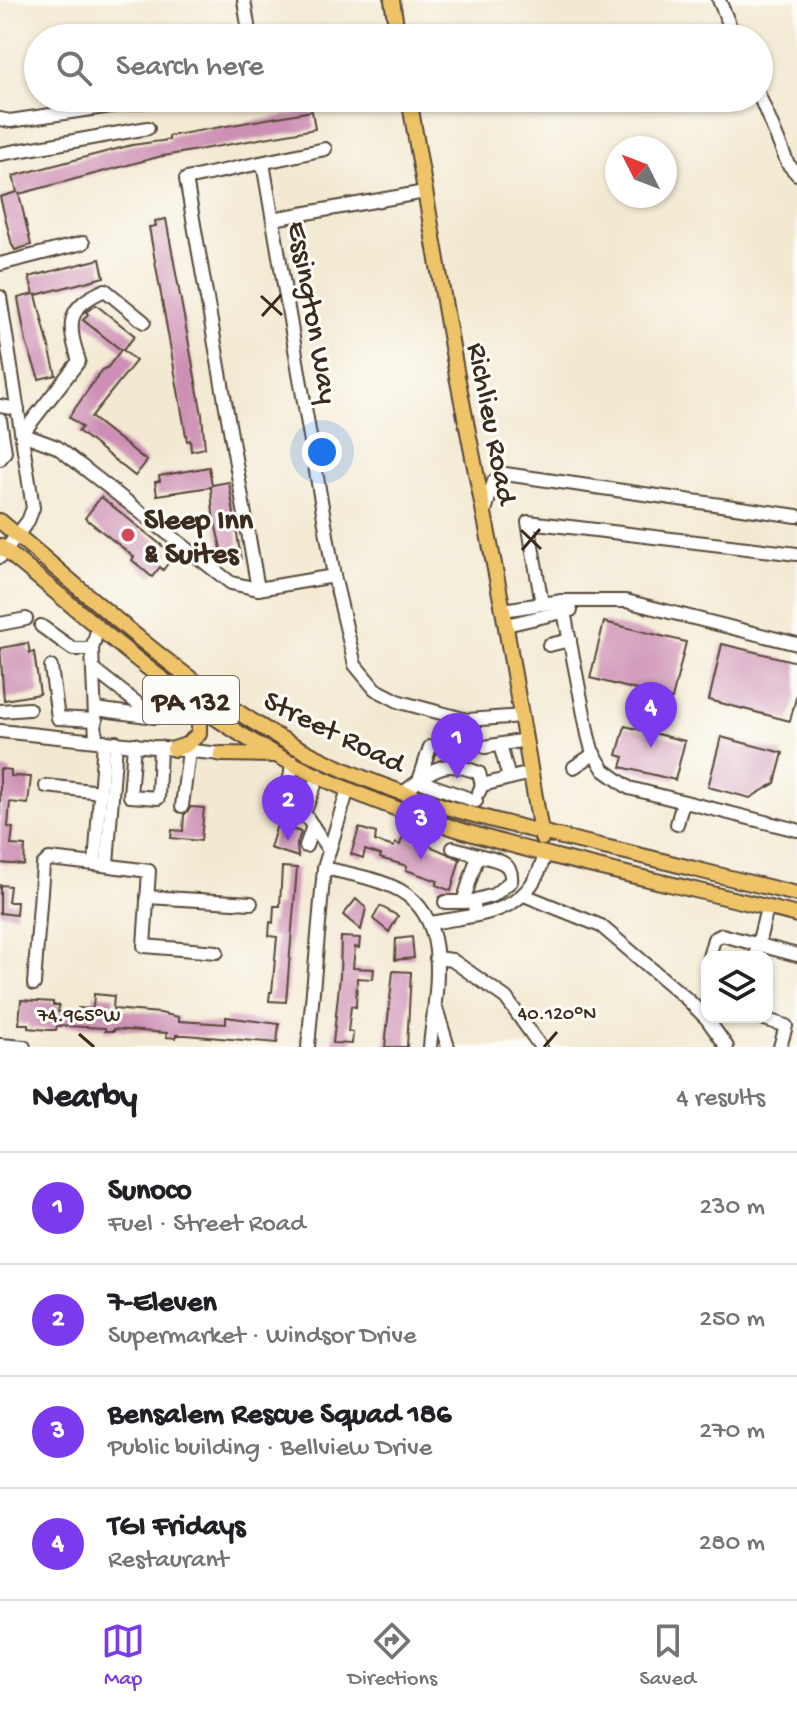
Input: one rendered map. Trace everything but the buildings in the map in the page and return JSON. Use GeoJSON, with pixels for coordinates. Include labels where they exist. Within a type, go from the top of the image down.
{"type":"FeatureCollection","features":[{"type":"Feature","properties":{"kind":"main road"},"geometry":{"type":"LineString","coordinates":[[392,0],[396,24]]}},
{"type":"Feature","properties":{"kind":"main road","name":"Richlieu Road"},"geometry":{"type":"LineString","coordinates":[[411,112],[457,376],[505,617],[545,854]]}},
{"type":"Feature","properties":{"kind":"main road","name":"Street Road"},"geometry":{"type":"LineString","coordinates":[[0,521],[161,654],[248,718],[319,759],[403,793],[474,808],[541,832],[797,895]]}},
{"type":"Feature","properties":{"kind":"main road","name":"Street Road"},"geometry":{"type":"LineString","coordinates":[[2,551],[182,693],[257,744],[348,789],[416,816],[545,854],[797,915]]}},
{"type":"Feature","properties":{"kind":"main road"},"geometry":{"type":"LineString","coordinates":[[174,749],[193,740],[200,726],[199,716],[182,693]]}},
{"type":"Feature","properties":{"kind":"main road"},"geometry":{"type":"LineString","coordinates":[[221,754],[266,754],[289,760]]}},
{"type":"Feature","properties":{"kind":"main road"},"geometry":{"type":"LineString","coordinates":[[762,906],[784,905],[797,895]]}},
{"type":"Feature","properties":{"kind":"street"},"geometry":{"type":"LineString","coordinates":[[244,0],[248,24]]}},
{"type":"Feature","properties":{"kind":"street"},"geometry":{"type":"LineString","coordinates":[[719,0],[729,24]]}},
{"type":"Feature","properties":{"kind":"street"},"geometry":{"type":"LineString","coordinates":[[0,119],[10,121],[71,112]]}},
{"type":"Feature","properties":{"kind":"street"},"geometry":{"type":"LineString","coordinates":[[766,112],[788,164],[797,174]]}},
{"type":"Feature","properties":{"kind":"street"},"geometry":{"type":"LineString","coordinates":[[0,154],[148,128]]}},
{"type":"Feature","properties":{"kind":"street"},"geometry":{"type":"LineString","coordinates":[[258,589],[186,179],[325,149]]}},
{"type":"Feature","properties":{"kind":"street","name":"Essington Way"},"geometry":{"type":"LineString","coordinates":[[263,163],[334,576],[355,665],[375,689],[400,702],[467,720],[522,716]]}},
{"type":"Feature","properties":{"kind":"street"},"geometry":{"type":"LineString","coordinates":[[273,219],[425,192]]}},
{"type":"Feature","properties":{"kind":"street"},"geometry":{"type":"LineString","coordinates":[[0,264],[83,243]]}},
{"type":"Feature","properties":{"kind":"street"},"geometry":{"type":"LineString","coordinates":[[22,434],[79,361],[72,338],[73,313],[86,298],[105,290],[144,322]]}},
{"type":"Feature","properties":{"kind":"street"},"geometry":{"type":"LineString","coordinates":[[0,297],[33,508],[28,521],[2,551]]}},
{"type":"Feature","properties":{"kind":"street"},"geometry":{"type":"LineString","coordinates":[[0,406],[18,409]]}},
{"type":"Feature","properties":{"kind":"street"},"geometry":{"type":"LineString","coordinates":[[0,420],[5,452],[0,459]]}},
{"type":"Feature","properties":{"kind":"street"},"geometry":{"type":"LineString","coordinates":[[22,434],[57,447],[224,580],[258,589],[334,576]]}},
{"type":"Feature","properties":{"kind":"street"},"geometry":{"type":"LineString","coordinates":[[485,511],[494,481],[505,474],[797,516]]}},
{"type":"Feature","properties":{"kind":"street"},"geometry":{"type":"LineString","coordinates":[[542,604],[528,522],[797,554]]}},
{"type":"Feature","properties":{"kind":"street"},"geometry":{"type":"LineString","coordinates":[[505,617],[601,601],[644,605],[797,644]]}},
{"type":"Feature","properties":{"kind":"street"},"geometry":{"type":"LineString","coordinates":[[505,617],[542,604],[564,606]]}},
{"type":"Feature","properties":{"kind":"street"},"geometry":{"type":"LineString","coordinates":[[564,606],[588,735],[594,754],[604,770],[629,788],[797,830]]}},
{"type":"Feature","properties":{"kind":"street"},"geometry":{"type":"LineString","coordinates":[[0,624],[26,619]]}},
{"type":"Feature","properties":{"kind":"street"},"geometry":{"type":"LineString","coordinates":[[41,626],[73,649],[92,649]]}},
{"type":"Feature","properties":{"kind":"street"},"geometry":{"type":"LineString","coordinates":[[98,627],[92,649],[95,715],[106,741],[106,807],[101,864]]}},
{"type":"Feature","properties":{"kind":"street"},"geometry":{"type":"LineString","coordinates":[[549,645],[570,640]]}},
{"type":"Feature","properties":{"kind":"street"},"geometry":{"type":"LineString","coordinates":[[51,667],[58,718],[95,715],[155,717],[93,669]]}},
{"type":"Feature","properties":{"kind":"street"},"geometry":{"type":"LineString","coordinates":[[0,711],[29,709]]}},
{"type":"Feature","properties":{"kind":"street"},"geometry":{"type":"LineString","coordinates":[[0,731],[221,754]]}},
{"type":"Feature","properties":{"kind":"street"},"geometry":{"type":"LineString","coordinates":[[485,747],[526,740]]}},
{"type":"Feature","properties":{"kind":"street"},"geometry":{"type":"LineString","coordinates":[[106,741],[101,792],[106,807]]}},
{"type":"Feature","properties":{"kind":"street"},"geometry":{"type":"LineString","coordinates":[[129,811],[134,744]]}},
{"type":"Feature","properties":{"kind":"street"},"geometry":{"type":"LineString","coordinates":[[500,745],[509,778]]}},
{"type":"Feature","properties":{"kind":"street"},"geometry":{"type":"LineString","coordinates":[[419,781],[430,747]]}},
{"type":"Feature","properties":{"kind":"street"},"geometry":{"type":"LineString","coordinates":[[130,796],[158,798],[174,749]]}},
{"type":"Feature","properties":{"kind":"street"},"geometry":{"type":"LineString","coordinates":[[174,749],[182,806]]}},
{"type":"Feature","properties":{"kind":"street"},"geometry":{"type":"LineString","coordinates":[[574,767],[594,754]]}},
{"type":"Feature","properties":{"kind":"street"},"geometry":{"type":"LineString","coordinates":[[284,807],[289,760]]}},
{"type":"Feature","properties":{"kind":"street"},"geometry":{"type":"LineString","coordinates":[[403,793],[419,781],[441,766],[460,765],[479,773],[482,785],[474,808],[419,781]]}},
{"type":"Feature","properties":{"kind":"street"},"geometry":{"type":"LineString","coordinates":[[482,785],[531,773]]}},
{"type":"Feature","properties":{"kind":"street"},"geometry":{"type":"LineString","coordinates":[[319,775],[304,813],[328,849]]}},
{"type":"Feature","properties":{"kind":"street"},"geometry":{"type":"LineString","coordinates":[[46,786],[101,792]]}},
{"type":"Feature","properties":{"kind":"street"},"geometry":{"type":"LineString","coordinates":[[308,1047],[324,868],[348,789]]}},
{"type":"Feature","properties":{"kind":"street"},"geometry":{"type":"LineString","coordinates":[[677,824],[683,802]]}},
{"type":"Feature","properties":{"kind":"street"},"geometry":{"type":"LineString","coordinates":[[306,846],[313,826]]}},
{"type":"Feature","properties":{"kind":"street"},"geometry":{"type":"LineString","coordinates":[[445,902],[468,902],[494,895],[511,881],[512,875],[506,863],[453,848]]}},
{"type":"Feature","properties":{"kind":"street"},"geometry":{"type":"LineString","coordinates":[[431,923],[507,908],[524,895],[540,874],[545,854]]}},
{"type":"Feature","properties":{"kind":"street"},"geometry":{"type":"LineString","coordinates":[[476,915],[468,902],[478,855]]}},
{"type":"Feature","properties":{"kind":"street"},"geometry":{"type":"LineString","coordinates":[[34,984],[43,865],[49,859],[149,871],[144,946],[217,952]]}},
{"type":"Feature","properties":{"kind":"street"},"geometry":{"type":"LineString","coordinates":[[324,868],[402,891],[419,906],[431,923],[436,958],[430,1047]]}},
{"type":"Feature","properties":{"kind":"street"},"geometry":{"type":"LineString","coordinates":[[524,895],[601,926],[688,1000],[707,1019],[727,1047]]}},
{"type":"Feature","properties":{"kind":"street"},"geometry":{"type":"LineString","coordinates":[[147,897],[251,903]]}},
{"type":"Feature","properties":{"kind":"street"},"geometry":{"type":"LineString","coordinates":[[711,951],[714,939],[722,935],[757,951],[762,906]]}},
{"type":"Feature","properties":{"kind":"street"},"geometry":{"type":"LineString","coordinates":[[773,953],[797,955]]}},
{"type":"Feature","properties":{"kind":"street"},"geometry":{"type":"LineString","coordinates":[[436,958],[452,960],[506,998],[540,1046]]}},
{"type":"Feature","properties":{"kind":"street"},"geometry":{"type":"LineString","coordinates":[[434,1001],[448,1047]]}},
{"type":"Feature","properties":{"kind":"street"},"geometry":{"type":"LineString","coordinates":[[773,1022],[786,1026],[780,1047]]}},
{"type":"Feature","properties":{"kind":"street"},"geometry":{"type":"LineString","coordinates":[[0,1045],[24,1047]]}},
{"type":"Feature","properties":{"kind":"place","name":"Sleep Inn & Suites"},"geometry":{"type":"Point","coordinates":[128,535]}},
{"type":"Feature","properties":{"kind":"place","name":"TGI Fridays"},"geometry":{"type":"Point","coordinates":[651,748]}},
{"type":"Feature","properties":{"kind":"place","name":"Sunoco"},"geometry":{"type":"Point","coordinates":[457,779]}},
{"type":"Feature","properties":{"kind":"place","name":"7-Eleven"},"geometry":{"type":"Point","coordinates":[288,841]}},
{"type":"Feature","properties":{"kind":"place","name":"Bensalem Rescue Squad 186"},"geometry":{"type":"Point","coordinates":[421,860]}}]}
